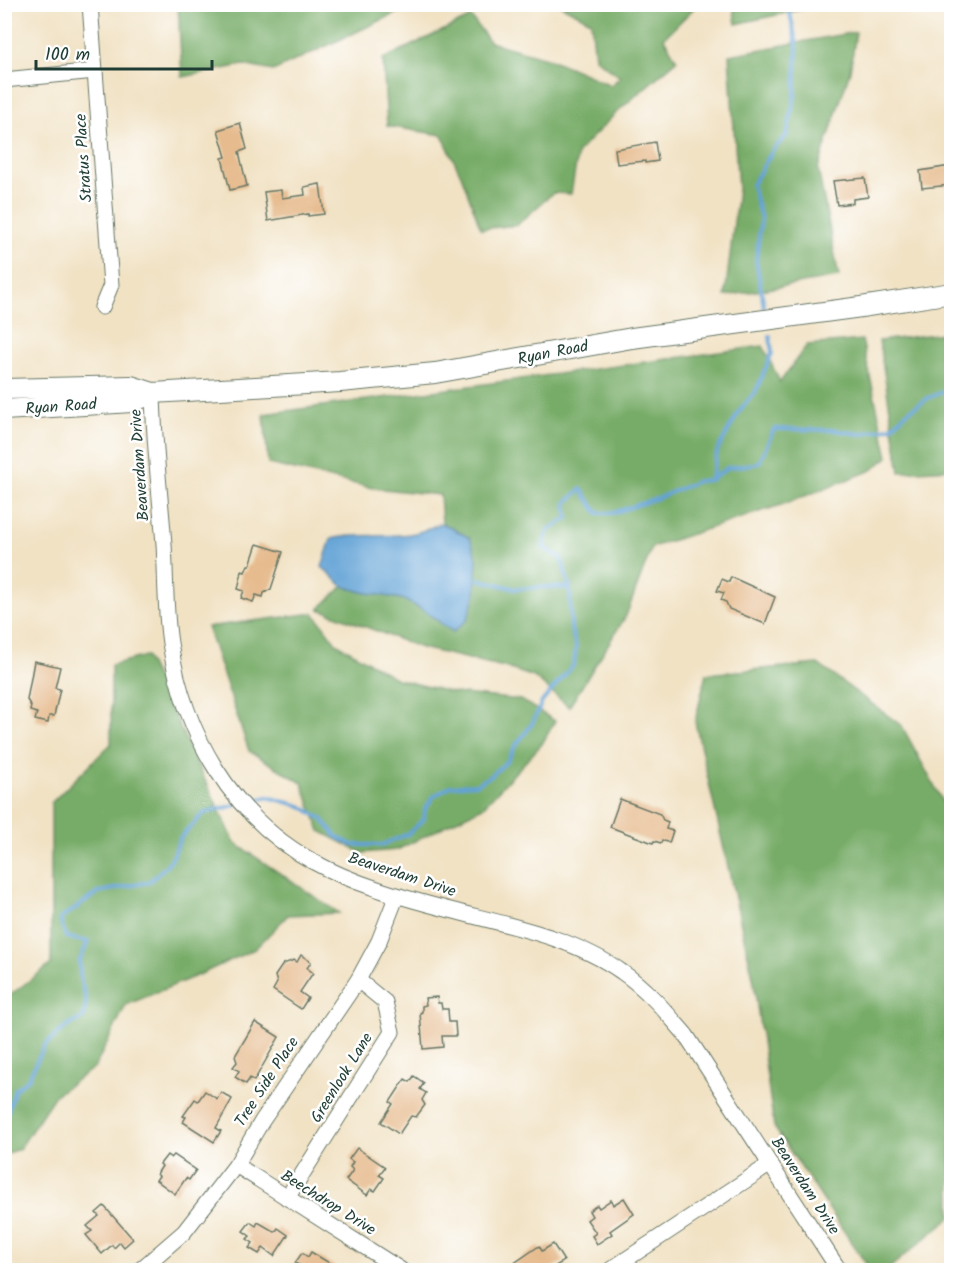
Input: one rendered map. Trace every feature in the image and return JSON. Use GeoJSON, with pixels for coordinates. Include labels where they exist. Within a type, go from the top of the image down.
{"type":"FeatureCollection","features":[{"type":"Feature","properties":{"kind":"main road","name":"Ryan Road"},"geometry":{"type":"LineString","coordinates":[[4,389],[131,387],[153,393],[340,382],[435,373],[632,338],[861,308],[951,293]]}},
{"type":"Feature","properties":{"kind":"main road","name":"Ryan Road"},"geometry":{"type":"LineString","coordinates":[[4,410],[132,402],[153,393]]}},
{"type":"Feature","properties":{"kind":"street","name":"Stratus Place"},"geometry":{"type":"LineString","coordinates":[[90,4],[111,285],[102,307]]}},
{"type":"Feature","properties":{"kind":"street"},"geometry":{"type":"LineString","coordinates":[[4,80],[95,71]]}},
{"type":"Feature","properties":{"kind":"street","name":"Beaverdam Drive"},"geometry":{"type":"LineString","coordinates":[[153,393],[154,438],[170,642],[190,718],[200,742],[220,777],[245,810],[268,832],[313,862],[396,895],[529,930],[576,947],[623,972],[660,1005],[686,1035],[839,1270]]}},
{"type":"Feature","properties":{"kind":"street","name":"Tree Side Place"},"geometry":{"type":"LineString","coordinates":[[140,1270],[184,1232],[236,1165],[262,1122],[358,980],[379,941],[396,895]]}},
{"type":"Feature","properties":{"kind":"street","name":"Greenlook Lane"},"geometry":{"type":"LineString","coordinates":[[286,1198],[392,1032],[385,1002],[358,980]]}},
{"type":"Feature","properties":{"kind":"street","name":"Beechdrop Drive"},"geometry":{"type":"LineString","coordinates":[[236,1165],[401,1270]]}},
{"type":"Feature","properties":{"kind":"street"},"geometry":{"type":"LineString","coordinates":[[610,1270],[769,1165]]}},
{"type":"Feature","properties":{"kind":"green space"},"geometry":{"type":"Polygon","coordinates":[[[178,4],[414,5],[273,71],[243,65],[182,77],[178,4]]]}},
{"type":"Feature","properties":{"kind":"green space"},"geometry":{"type":"Polygon","coordinates":[[[733,4],[822,5],[736,24],[733,4]]]}},
{"type":"Feature","properties":{"kind":"green space"},"geometry":{"type":"Polygon","coordinates":[[[560,5],[697,5],[664,38],[677,60],[617,112],[578,152],[571,194],[553,193],[517,225],[481,229],[461,175],[442,135],[387,126],[383,59],[471,17],[490,42],[550,59],[611,85],[620,77],[595,58],[591,21],[560,5]]]}},
{"type":"Feature","properties":{"kind":"green space"},"geometry":{"type":"Polygon","coordinates":[[[856,32],[850,71],[818,169],[839,277],[725,296],[738,189],[729,55],[856,32]]]}},
{"type":"Feature","properties":{"kind":"green space"},"geometry":{"type":"Polygon","coordinates":[[[951,332],[951,469],[900,472],[879,341],[951,332]]]}},
{"type":"Feature","properties":{"kind":"green space"},"geometry":{"type":"Polygon","coordinates":[[[862,340],[888,457],[872,470],[787,503],[652,547],[626,616],[569,707],[534,677],[504,667],[421,648],[319,609],[343,586],[402,599],[423,610],[453,632],[470,538],[442,523],[440,495],[373,488],[268,464],[264,414],[763,346],[780,382],[807,345],[862,340]]]}},
{"type":"Feature","properties":{"kind":"green space"},"geometry":{"type":"Polygon","coordinates":[[[314,613],[336,643],[397,679],[454,693],[521,700],[555,721],[542,744],[483,807],[397,850],[362,853],[320,831],[302,783],[249,751],[207,627],[314,613]]]}},
{"type":"Feature","properties":{"kind":"green space"},"geometry":{"type":"Polygon","coordinates":[[[146,656],[235,843],[339,913],[288,915],[255,949],[126,1005],[95,1067],[55,1095],[20,1148],[5,1155],[5,999],[51,964],[51,803],[111,744],[111,665],[146,656]]]}},
{"type":"Feature","properties":{"kind":"green space"},"geometry":{"type":"Polygon","coordinates":[[[818,664],[902,726],[951,817],[951,1217],[887,1270],[870,1270],[774,1127],[753,977],[695,722],[706,674],[818,664]]]}},
{"type":"Feature","properties":{"kind":"water"},"geometry":{"type":"Polygon","coordinates":[[[442,523],[470,538],[477,559],[475,596],[467,620],[453,632],[423,610],[402,599],[343,586],[322,567],[331,539],[352,536],[404,535],[442,523]]]}},
{"type":"Feature","properties":{"kind":"building"},"geometry":{"type":"Polygon","coordinates":[[[240,123],[247,149],[239,152],[247,186],[230,190],[222,158],[226,157],[218,130],[240,123]]]}},
{"type":"Feature","properties":{"kind":"building"},"geometry":{"type":"Polygon","coordinates":[[[655,142],[658,161],[617,164],[615,149],[655,142]]]}},
{"type":"Feature","properties":{"kind":"building"},"geometry":{"type":"Polygon","coordinates":[[[951,166],[951,185],[922,188],[920,171],[951,166]]]}},
{"type":"Feature","properties":{"kind":"building"},"geometry":{"type":"Polygon","coordinates":[[[865,178],[868,197],[853,199],[853,203],[837,205],[833,181],[865,178]]]}},
{"type":"Feature","properties":{"kind":"building"},"geometry":{"type":"Polygon","coordinates":[[[320,184],[324,214],[308,216],[308,214],[268,221],[264,192],[281,190],[282,198],[305,195],[304,187],[320,184]]]}},
{"type":"Feature","properties":{"kind":"building"},"geometry":{"type":"Polygon","coordinates":[[[257,544],[283,552],[271,589],[264,593],[263,597],[256,595],[253,602],[241,598],[244,591],[238,589],[242,571],[245,572],[250,565],[257,544]]]}},
{"type":"Feature","properties":{"kind":"building"},"geometry":{"type":"Polygon","coordinates":[[[731,577],[775,597],[765,624],[729,609],[726,602],[721,600],[724,593],[717,591],[722,579],[729,582],[731,577]]]}},
{"type":"Feature","properties":{"kind":"building"},"geometry":{"type":"Polygon","coordinates":[[[34,661],[60,667],[55,688],[60,689],[54,716],[49,716],[48,723],[35,720],[37,713],[30,711],[31,706],[27,700],[34,661]]]}},
{"type":"Feature","properties":{"kind":"building"},"geometry":{"type":"Polygon","coordinates":[[[620,799],[660,814],[663,820],[668,822],[666,829],[673,831],[669,843],[662,840],[661,843],[654,841],[653,843],[610,827],[620,799]]]}},
{"type":"Feature","properties":{"kind":"building"},"geometry":{"type":"Polygon","coordinates":[[[301,955],[311,962],[307,968],[313,973],[300,992],[308,998],[301,1009],[273,990],[277,983],[275,976],[283,964],[294,960],[297,962],[301,955]]]}},
{"type":"Feature","properties":{"kind":"building"},"geometry":{"type":"Polygon","coordinates":[[[437,997],[442,1009],[448,1009],[449,1022],[455,1022],[456,1036],[442,1036],[443,1047],[423,1049],[420,1013],[422,1006],[426,1005],[425,998],[437,997]]]}},
{"type":"Feature","properties":{"kind":"building"},"geometry":{"type":"Polygon","coordinates":[[[255,1022],[279,1037],[254,1081],[250,1078],[246,1084],[235,1077],[239,1071],[233,1067],[237,1062],[235,1056],[255,1022]]]}},
{"type":"Feature","properties":{"kind":"building"},"geometry":{"type":"Polygon","coordinates":[[[414,1076],[424,1083],[420,1089],[426,1093],[422,1100],[425,1105],[416,1117],[411,1116],[399,1134],[381,1122],[393,1104],[390,1102],[405,1079],[410,1082],[414,1076]]]}},
{"type":"Feature","properties":{"kind":"building"},"geometry":{"type":"Polygon","coordinates":[[[205,1091],[217,1099],[221,1092],[232,1099],[216,1128],[221,1131],[214,1142],[183,1122],[186,1117],[183,1116],[195,1099],[198,1101],[205,1091]]]}},
{"type":"Feature","properties":{"kind":"building"},"geometry":{"type":"Polygon","coordinates":[[[357,1148],[385,1167],[379,1175],[384,1178],[375,1191],[371,1189],[367,1195],[346,1180],[353,1170],[350,1167],[353,1162],[349,1159],[357,1148]]]}},
{"type":"Feature","properties":{"kind":"building"},"geometry":{"type":"Polygon","coordinates":[[[167,1155],[171,1158],[174,1155],[196,1170],[189,1180],[186,1178],[175,1194],[156,1180],[162,1166],[160,1164],[167,1155]]]}},
{"type":"Feature","properties":{"kind":"building"},"geometry":{"type":"Polygon","coordinates":[[[624,1198],[634,1214],[610,1231],[612,1234],[597,1244],[592,1236],[596,1233],[587,1220],[592,1216],[589,1211],[597,1205],[599,1208],[611,1200],[613,1205],[624,1198]]]}},
{"type":"Feature","properties":{"kind":"building"},"geometry":{"type":"Polygon","coordinates":[[[104,1206],[133,1239],[124,1247],[120,1242],[114,1248],[112,1245],[102,1254],[86,1235],[92,1231],[87,1226],[99,1216],[96,1213],[104,1206]]]}},
{"type":"Feature","properties":{"kind":"building"},"geometry":{"type":"Polygon","coordinates":[[[250,1222],[256,1226],[258,1222],[275,1232],[278,1228],[288,1235],[274,1256],[263,1248],[259,1254],[249,1248],[253,1243],[247,1239],[250,1236],[243,1231],[250,1222]]]}},
{"type":"Feature","properties":{"kind":"building"},"geometry":{"type":"Polygon","coordinates":[[[553,1244],[564,1261],[549,1270],[518,1270],[513,1264],[539,1246],[542,1251],[553,1244]]]}},
{"type":"Feature","properties":{"kind":"building"},"geometry":{"type":"Polygon","coordinates":[[[311,1252],[341,1270],[299,1270],[302,1267],[295,1263],[302,1253],[308,1257],[311,1252]]]}},
{"type":"Feature","properties":{"kind":"waterway"},"geometry":{"type":"LineString","coordinates":[[764,307],[756,260],[761,219],[752,185],[773,150],[787,135],[795,95],[797,46],[788,4]]}},
{"type":"Feature","properties":{"kind":"waterway"},"geometry":{"type":"LineString","coordinates":[[711,478],[718,449],[740,410],[756,391],[772,353],[770,336]]}},
{"type":"Feature","properties":{"kind":"waterway"},"geometry":{"type":"LineString","coordinates":[[247,802],[268,797],[301,806],[322,819],[336,836],[352,845],[382,845],[408,834],[424,819],[425,809],[434,796],[451,786],[477,784],[492,775],[507,761],[532,724],[542,702],[574,664],[576,647],[571,629],[570,588],[561,558],[543,547],[548,530],[568,518],[566,503],[581,489],[598,513],[613,513],[658,498],[698,481],[710,480],[727,468],[759,463],[774,429],[834,430],[860,434],[892,427],[906,413],[928,398],[952,388]]}},
{"type":"Feature","properties":{"kind":"waterway"},"geometry":{"type":"LineString","coordinates":[[478,579],[516,589],[570,588]]}},
{"type":"Feature","properties":{"kind":"waterway"},"geometry":{"type":"LineString","coordinates":[[4,1116],[7,1114],[15,1089],[28,1079],[45,1045],[66,1027],[84,1017],[86,1001],[79,962],[88,942],[66,937],[60,919],[99,892],[149,882],[173,857],[180,838],[204,813],[236,805]]}}]}
